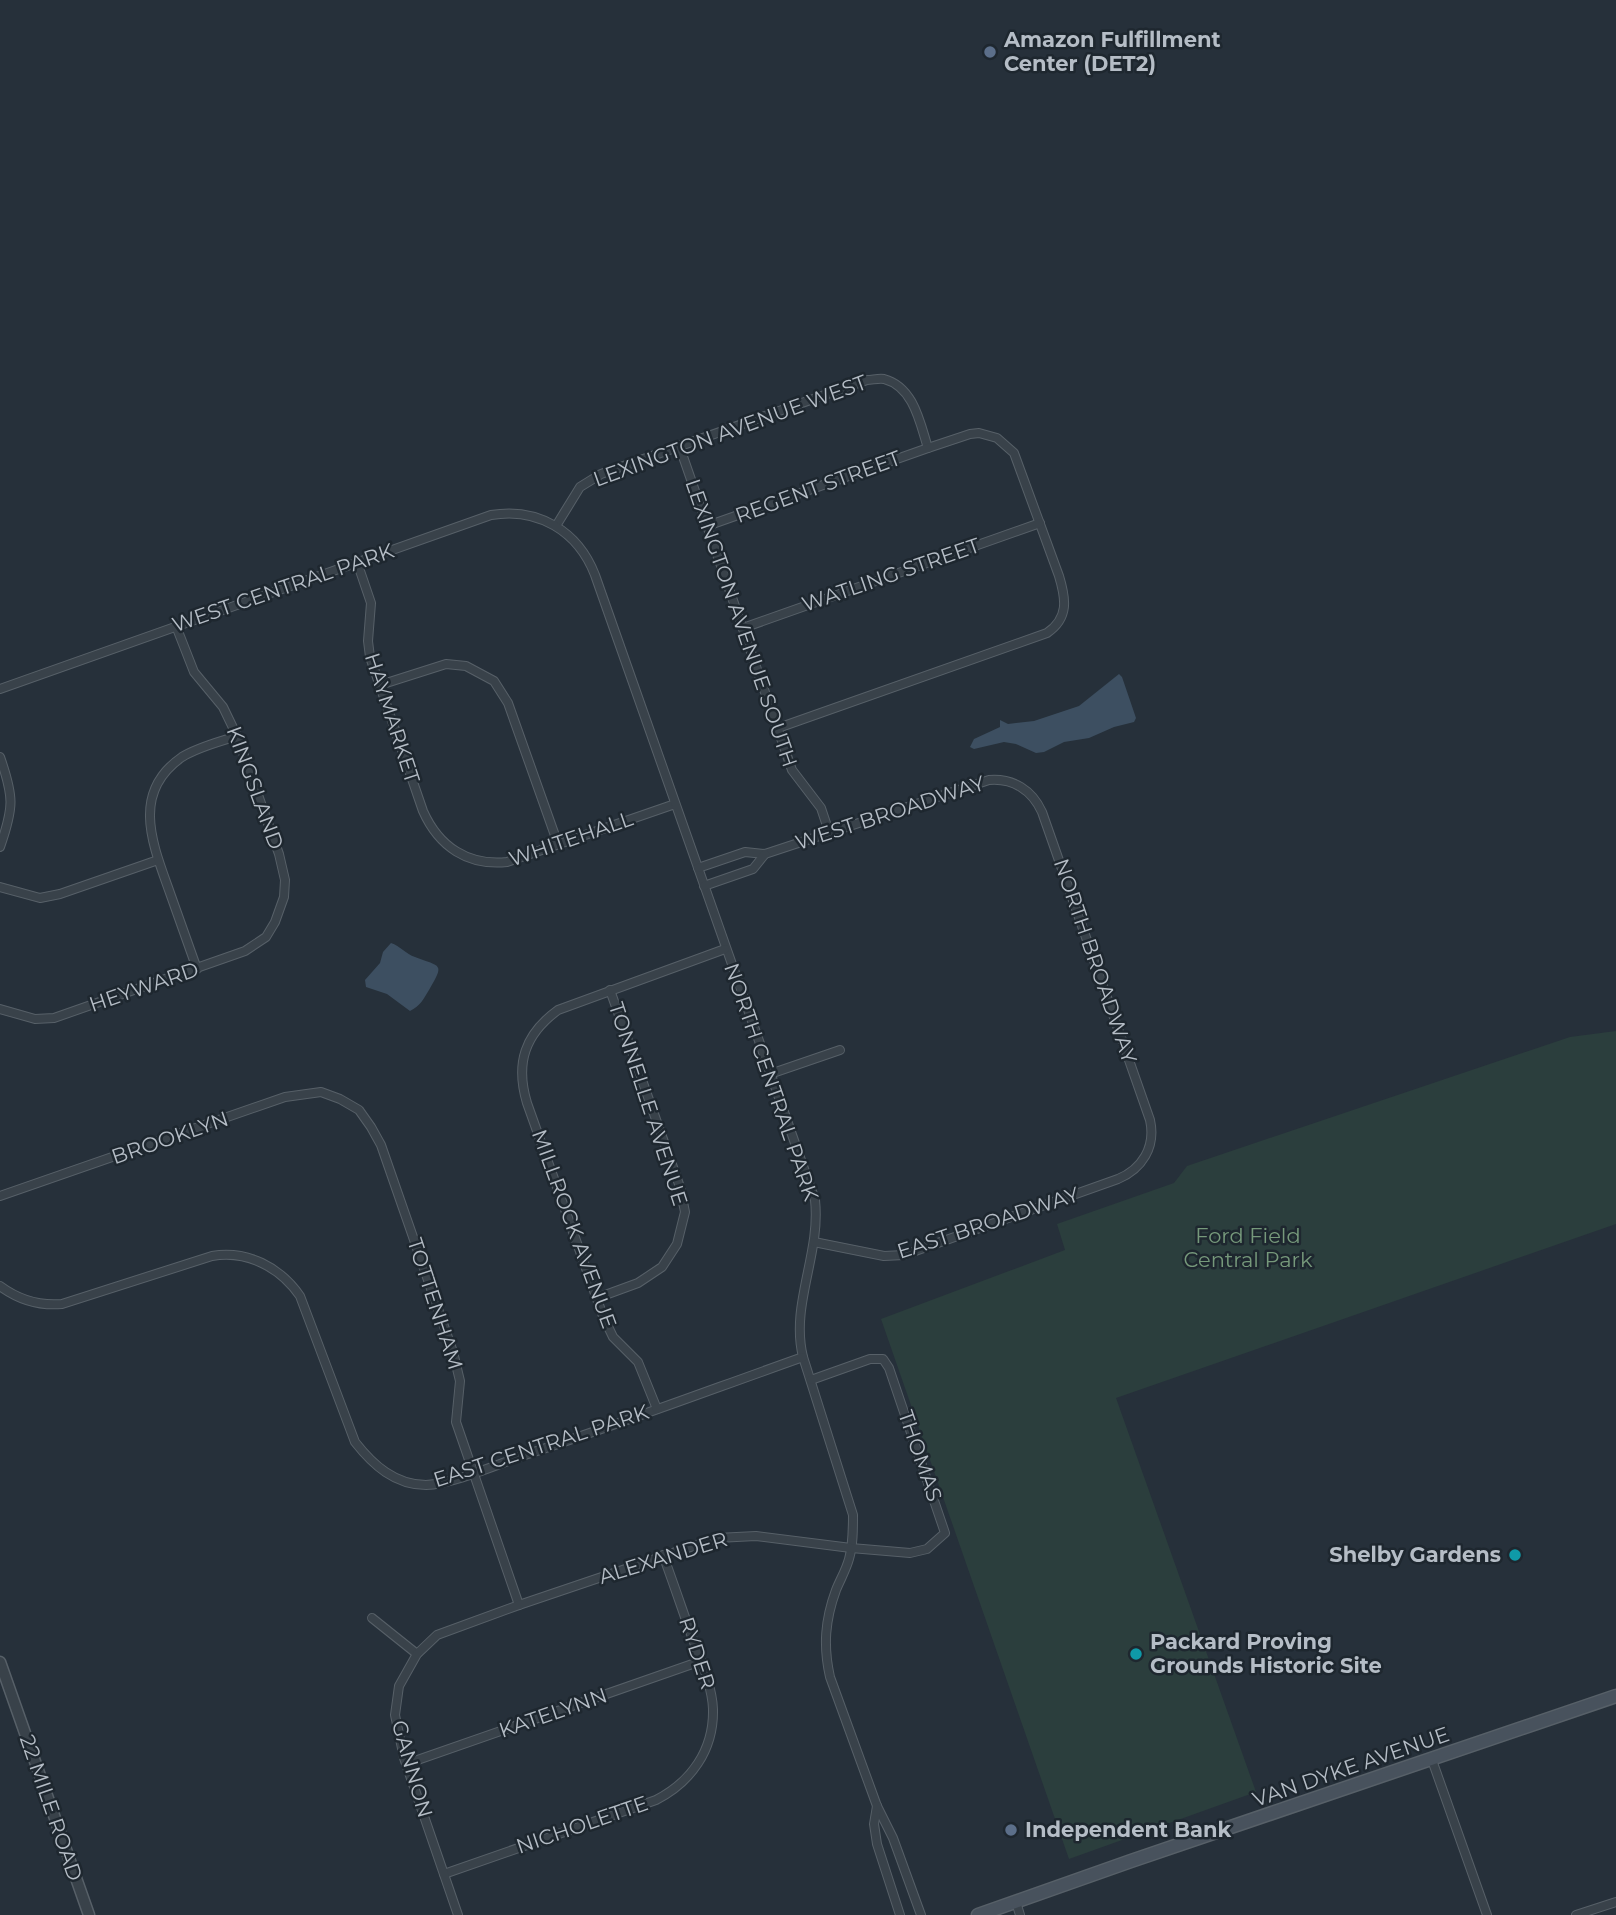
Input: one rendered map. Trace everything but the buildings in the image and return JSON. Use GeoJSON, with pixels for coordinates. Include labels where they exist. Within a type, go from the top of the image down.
{"type":"FeatureCollection","features":[{"type":"Feature","properties":{"kind":"main road","name":"VAN DYKE AVENUE"},"geometry":{"type":"LineString","coordinates":[[978,1915],[1018,1909],[1131,1861],[1616,1696]]}},
{"type":"Feature","properties":{"kind":"street","name":"LEXINGTON AVENUE WEST"},"geometry":{"type":"LineString","coordinates":[[556,526],[580,487],[589,479],[867,380],[884,379],[904,391],[914,403],[928,448]]}},
{"type":"Feature","properties":{"kind":"street","name":"REGENT STREET"},"geometry":{"type":"LineString","coordinates":[[707,526],[970,434],[988,435],[1004,442],[1018,459],[1064,593],[1065,604],[1060,622],[1042,636],[778,728]]}},
{"type":"Feature","properties":{"kind":"street","name":"LEXINGTON AVENUE SOUTH"},"geometry":{"type":"LineString","coordinates":[[679,445],[792,770],[821,808],[830,832]]}},
{"type":"Feature","properties":{"kind":"street","name":"WEST CENTRAL PARK"},"geometry":{"type":"LineString","coordinates":[[0,688],[491,515],[529,515],[567,533]]}},
{"type":"Feature","properties":{"kind":"street","name":"WATLING STREET"},"geometry":{"type":"LineString","coordinates":[[743,628],[1040,523]]}},
{"type":"Feature","properties":{"kind":"street","name":"NORTH CENTRAL PARK"},"geometry":{"type":"LineString","coordinates":[[567,533],[592,566],[815,1200],[814,1242],[798,1334],[853,1515],[849,1562],[829,1612],[825,1656],[830,1677],[877,1807],[893,1838],[921,1915]]}},
{"type":"Feature","properties":{"kind":"street","name":"HAYMARKET"},"geometry":{"type":"LineString","coordinates":[[357,562],[372,603],[368,649],[431,828],[444,844],[466,857]]}},
{"type":"Feature","properties":{"kind":"street","name":"KINGSLAND"},"geometry":{"type":"LineString","coordinates":[[176,626],[194,671],[223,707],[237,736],[279,854],[285,880],[284,897],[275,922]]}},
{"type":"Feature","properties":{"kind":"street"},"geometry":{"type":"LineString","coordinates":[[380,685],[446,664],[466,666],[494,681],[508,703],[558,844]]}},
{"type":"Feature","properties":{"kind":"street"},"geometry":{"type":"LineString","coordinates":[[197,969],[158,860],[150,832],[149,807],[161,779],[173,764],[187,754],[237,736]]}},
{"type":"Feature","properties":{"kind":"street"},"geometry":{"type":"LineString","coordinates":[[0,757],[12,801],[9,822],[0,847]]}},
{"type":"Feature","properties":{"kind":"street","name":"WEST BROADWAY"},"geometry":{"type":"LineString","coordinates":[[698,868],[745,852],[765,854],[989,780],[999,779],[1015,783]]}},
{"type":"Feature","properties":{"kind":"street","name":"NORTH BROADWAY"},"geometry":{"type":"LineString","coordinates":[[1015,783],[1035,800],[1054,844],[1150,1121],[1152,1134],[1149,1150]]}},
{"type":"Feature","properties":{"kind":"street","name":"WHITEHALL"},"geometry":{"type":"LineString","coordinates":[[466,857],[481,863],[508,862],[675,804]]}},
{"type":"Feature","properties":{"kind":"street","name":"WEST BROADWAY"},"geometry":{"type":"LineString","coordinates":[[704,886],[753,869],[765,854]]}},
{"type":"Feature","properties":{"kind":"street"},"geometry":{"type":"LineString","coordinates":[[723,859],[730,877]]}},
{"type":"Feature","properties":{"kind":"street"},"geometry":{"type":"LineString","coordinates":[[0,887],[40,898],[60,894],[158,860]]}},
{"type":"Feature","properties":{"kind":"street","name":"HEYWARD"},"geometry":{"type":"LineString","coordinates":[[0,1009],[36,1019],[54,1018],[245,951],[266,937],[275,922]]}},
{"type":"Feature","properties":{"kind":"street"},"geometry":{"type":"LineString","coordinates":[[610,990],[725,949]]}},
{"type":"Feature","properties":{"kind":"street","name":"MILLROCK AVENUE"},"geometry":{"type":"LineString","coordinates":[[610,990],[558,1010],[540,1022],[530,1039],[522,1064],[524,1092],[597,1298],[613,1336],[642,1369],[657,1409]]}},
{"type":"Feature","properties":{"kind":"street","name":"TONNELLE AVENUE"},"geometry":{"type":"LineString","coordinates":[[597,1298],[638,1283],[662,1267],[677,1244],[685,1212],[680,1187],[610,990]]}},
{"type":"Feature","properties":{"kind":"street"},"geometry":{"type":"LineString","coordinates":[[770,1074],[840,1050]]}},
{"type":"Feature","properties":{"kind":"street","name":"BROOKLYN"},"geometry":{"type":"LineString","coordinates":[[0,1196],[285,1097],[321,1092],[340,1099]]}},
{"type":"Feature","properties":{"kind":"street","name":"TOTTENHAM"},"geometry":{"type":"LineString","coordinates":[[340,1099],[359,1110],[381,1145],[459,1373],[456,1422],[519,1605]]}},
{"type":"Feature","properties":{"kind":"street","name":"EAST BROADWAY"},"geometry":{"type":"LineString","coordinates":[[814,1242],[884,1256],[904,1255],[1123,1177],[1137,1168],[1149,1150]]}},
{"type":"Feature","properties":{"kind":"street","name":"EAST CENTRAL PARK"},"geometry":{"type":"LineString","coordinates":[[0,1286],[22,1299],[50,1305],[74,1301],[212,1256],[245,1256],[272,1268],[290,1283],[303,1301],[350,1432],[367,1457],[393,1477],[426,1485],[474,1472],[803,1357]]}},
{"type":"Feature","properties":{"kind":"street","name":"THOMAS"},"geometry":{"type":"LineString","coordinates":[[811,1380],[870,1359],[883,1359],[889,1368],[945,1533],[927,1549],[910,1553],[851,1548]]}},
{"type":"Feature","properties":{"kind":"street","name":"ALEXANDER"},"geometry":{"type":"LineString","coordinates":[[519,1605],[663,1555],[732,1536],[756,1536],[851,1548]]}},
{"type":"Feature","properties":{"kind":"street","name":"RYDER"},"geometry":{"type":"LineString","coordinates":[[663,1555],[701,1661],[713,1708],[712,1730],[705,1754]]}},
{"type":"Feature","properties":{"kind":"street","name":"GANNON"},"geometry":{"type":"LineString","coordinates":[[458,1915],[406,1764],[395,1715],[399,1686],[416,1654],[437,1635],[519,1605]]}},
{"type":"Feature","properties":{"kind":"street"},"geometry":{"type":"LineString","coordinates":[[372,1618],[416,1654]]}},
{"type":"Feature","properties":{"kind":"street","name":"KATELYNN"},"geometry":{"type":"LineString","coordinates":[[406,1764],[701,1661]]}},
{"type":"Feature","properties":{"kind":"street","name":"22 MILE ROAD"},"geometry":{"type":"LineString","coordinates":[[0,1662],[89,1915]]}},
{"type":"Feature","properties":{"kind":"street","name":"NICHOLETTE"},"geometry":{"type":"LineString","coordinates":[[444,1874],[656,1800],[684,1781],[705,1754]]}},
{"type":"Feature","properties":{"kind":"street"},"geometry":{"type":"LineString","coordinates":[[1432,1760],[1487,1915]]}},
{"type":"Feature","properties":{"kind":"street","name":"NORTH CENTRAL PARK"},"geometry":{"type":"LineString","coordinates":[[877,1807],[874,1824],[877,1844],[900,1915]]}},
{"type":"Feature","properties":{"kind":"street"},"geometry":{"type":"LineString","coordinates":[[1576,1915],[1616,1902]]}},
{"type":"Feature","properties":{"kind":"green space","name":"Ford Field Central Park"},"geometry":{"type":"Polygon","coordinates":[[[1616,1031],[1616,1224],[1116,1398],[1256,1792],[1069,1859],[881,1319],[1065,1250],[1057,1224],[1174,1183],[1187,1166],[1570,1037],[1616,1031]]]}},
{"type":"Feature","properties":{"kind":"water"},"geometry":{"type":"Polygon","coordinates":[[[1119,674],[1136,718],[1134,722],[1089,738],[1064,742],[1044,752],[1036,753],[1004,742],[974,749],[970,747],[974,739],[1000,727],[1000,720],[1008,724],[1034,721],[1079,706],[1119,674]]]}},
{"type":"Feature","properties":{"kind":"water"},"geometry":{"type":"Polygon","coordinates":[[[391,943],[438,967],[437,975],[425,997],[410,1011],[387,994],[366,987],[365,980],[380,963],[383,952],[391,943]]]}},
{"type":"Feature","properties":{"kind":"place","name":"Amazon Fulfillment Center (DET2)"},"geometry":{"type":"Point","coordinates":[990,52]}},
{"type":"Feature","properties":{"kind":"place","name":"Shelby Gardens"},"geometry":{"type":"Point","coordinates":[1515,1555]}},
{"type":"Feature","properties":{"kind":"place","name":"Packard Proving Grounds Historic Site"},"geometry":{"type":"Point","coordinates":[1136,1654]}},
{"type":"Feature","properties":{"kind":"place","name":"Independent Bank"},"geometry":{"type":"Point","coordinates":[1011,1830]}}]}
